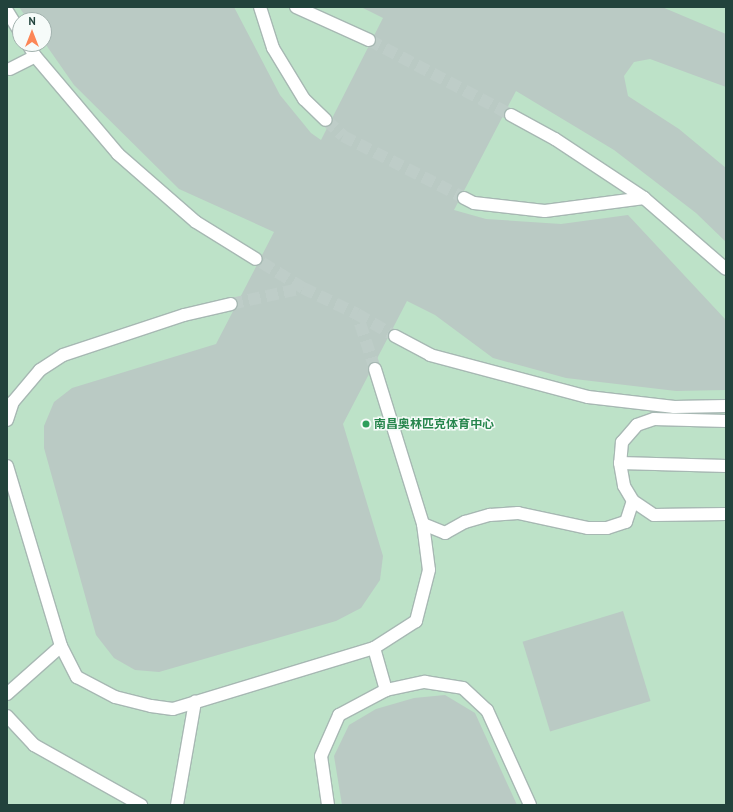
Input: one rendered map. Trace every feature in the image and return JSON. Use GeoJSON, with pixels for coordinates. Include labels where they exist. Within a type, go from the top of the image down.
{"type":"FeatureCollection","features":[{"type":"Feature","properties":{"kind":"street"},"geometry":{"type":"LineString","coordinates":[[260,7],[273,48],[304,100],[326,120]]}},
{"type":"Feature","properties":{"kind":"street"},"geometry":{"type":"LineString","coordinates":[[296,7],[369,40]]}},
{"type":"Feature","properties":{"kind":"street"},"geometry":{"type":"LineString","coordinates":[[33,52],[118,154],[196,222],[256,259]]}},
{"type":"Feature","properties":{"kind":"street"},"geometry":{"type":"LineString","coordinates":[[10,69],[35,56]]}},
{"type":"Feature","properties":{"kind":"street"},"geometry":{"type":"LineString","coordinates":[[510,115],[555,139],[644,198],[726,269]]}},
{"type":"Feature","properties":{"kind":"street"},"geometry":{"type":"LineString","coordinates":[[464,198],[474,203],[545,211],[644,198]]}},
{"type":"Feature","properties":{"kind":"street"},"geometry":{"type":"LineString","coordinates":[[7,420],[13,402],[40,370],[63,355],[184,315],[231,304]]}},
{"type":"Feature","properties":{"kind":"street"},"geometry":{"type":"LineString","coordinates":[[395,336],[430,355],[588,396],[674,407],[726,406]]}},
{"type":"Feature","properties":{"kind":"street"},"geometry":{"type":"LineString","coordinates":[[7,466],[61,646],[78,677],[115,697],[151,706],[173,709],[374,648],[416,621],[429,570],[423,524],[374,369]]}},
{"type":"Feature","properties":{"kind":"street"},"geometry":{"type":"LineString","coordinates":[[670,419],[674,407]]}},
{"type":"Feature","properties":{"kind":"street"},"geometry":{"type":"LineString","coordinates":[[726,421],[654,419],[637,425],[622,442],[620,463],[624,486],[634,502],[654,515],[726,514]]}},
{"type":"Feature","properties":{"kind":"street"},"geometry":{"type":"LineString","coordinates":[[620,463],[726,466]]}},
{"type":"Feature","properties":{"kind":"street"},"geometry":{"type":"LineString","coordinates":[[423,524],[445,533],[465,522],[490,514],[518,513],[588,528],[607,528],[626,522],[634,502]]}},
{"type":"Feature","properties":{"kind":"street"},"geometry":{"type":"LineString","coordinates":[[7,694],[61,646]]}},
{"type":"Feature","properties":{"kind":"street"},"geometry":{"type":"LineString","coordinates":[[374,648],[386,690]]}},
{"type":"Feature","properties":{"kind":"street"},"geometry":{"type":"LineString","coordinates":[[328,805],[321,756],[339,715],[386,690],[425,682],[463,688],[487,710],[530,805]]}},
{"type":"Feature","properties":{"kind":"street"},"geometry":{"type":"LineString","coordinates":[[177,805],[195,702]]}},
{"type":"Feature","properties":{"kind":"street"},"geometry":{"type":"LineString","coordinates":[[7,716],[34,745],[141,805]]}},
{"type":"Feature","properties":{"kind":"green space","name":"南昌奥林匹克体育中心"},"geometry":{"type":"Polygon","coordinates":[[[7,7],[726,7],[726,805],[7,805],[7,7]]]}},
{"type":"Feature","properties":{"kind":"building"},"geometry":{"type":"Polygon","coordinates":[[[19,7],[234,7],[280,95],[311,133],[321,140],[383,18],[361,7],[662,7],[726,34],[726,87],[650,59],[634,62],[624,76],[628,96],[679,129],[726,168],[726,242],[696,213],[614,150],[516,91],[454,210],[486,219],[561,224],[628,215],[726,320],[726,390],[676,391],[566,378],[493,358],[435,315],[407,301],[343,424],[383,556],[380,580],[361,608],[336,621],[159,672],[135,670],[114,658],[96,635],[44,448],[44,426],[54,402],[72,388],[216,344],[274,232],[179,189],[74,85],[51,52],[52,12],[22,12],[19,7]]]}},
{"type":"Feature","properties":{"kind":"building"},"geometry":{"type":"Polygon","coordinates":[[[623,611],[650,701],[550,732],[523,642],[623,611]]]}},
{"type":"Feature","properties":{"kind":"building"},"geometry":{"type":"Polygon","coordinates":[[[445,695],[475,713],[517,805],[342,805],[334,756],[349,725],[376,709],[414,698],[445,695]]]}},
{"type":"Feature","properties":{"kind":"tunnel"},"geometry":{"type":"LineString","coordinates":[[369,40],[511,115]]}},
{"type":"Feature","properties":{"kind":"tunnel"},"geometry":{"type":"LineString","coordinates":[[326,120],[343,136],[464,198]]}},
{"type":"Feature","properties":{"kind":"tunnel"},"geometry":{"type":"LineString","coordinates":[[231,304],[303,288],[256,259]]}},
{"type":"Feature","properties":{"kind":"tunnel"},"geometry":{"type":"LineString","coordinates":[[303,288],[357,314]]}},
{"type":"Feature","properties":{"kind":"tunnel"},"geometry":{"type":"LineString","coordinates":[[375,369],[357,314],[395,336]]}},
{"type":"Feature","properties":{"kind":"place","name":"南昌奥林匹克体育中心"},"geometry":{"type":"Point","coordinates":[366,424]}}]}
